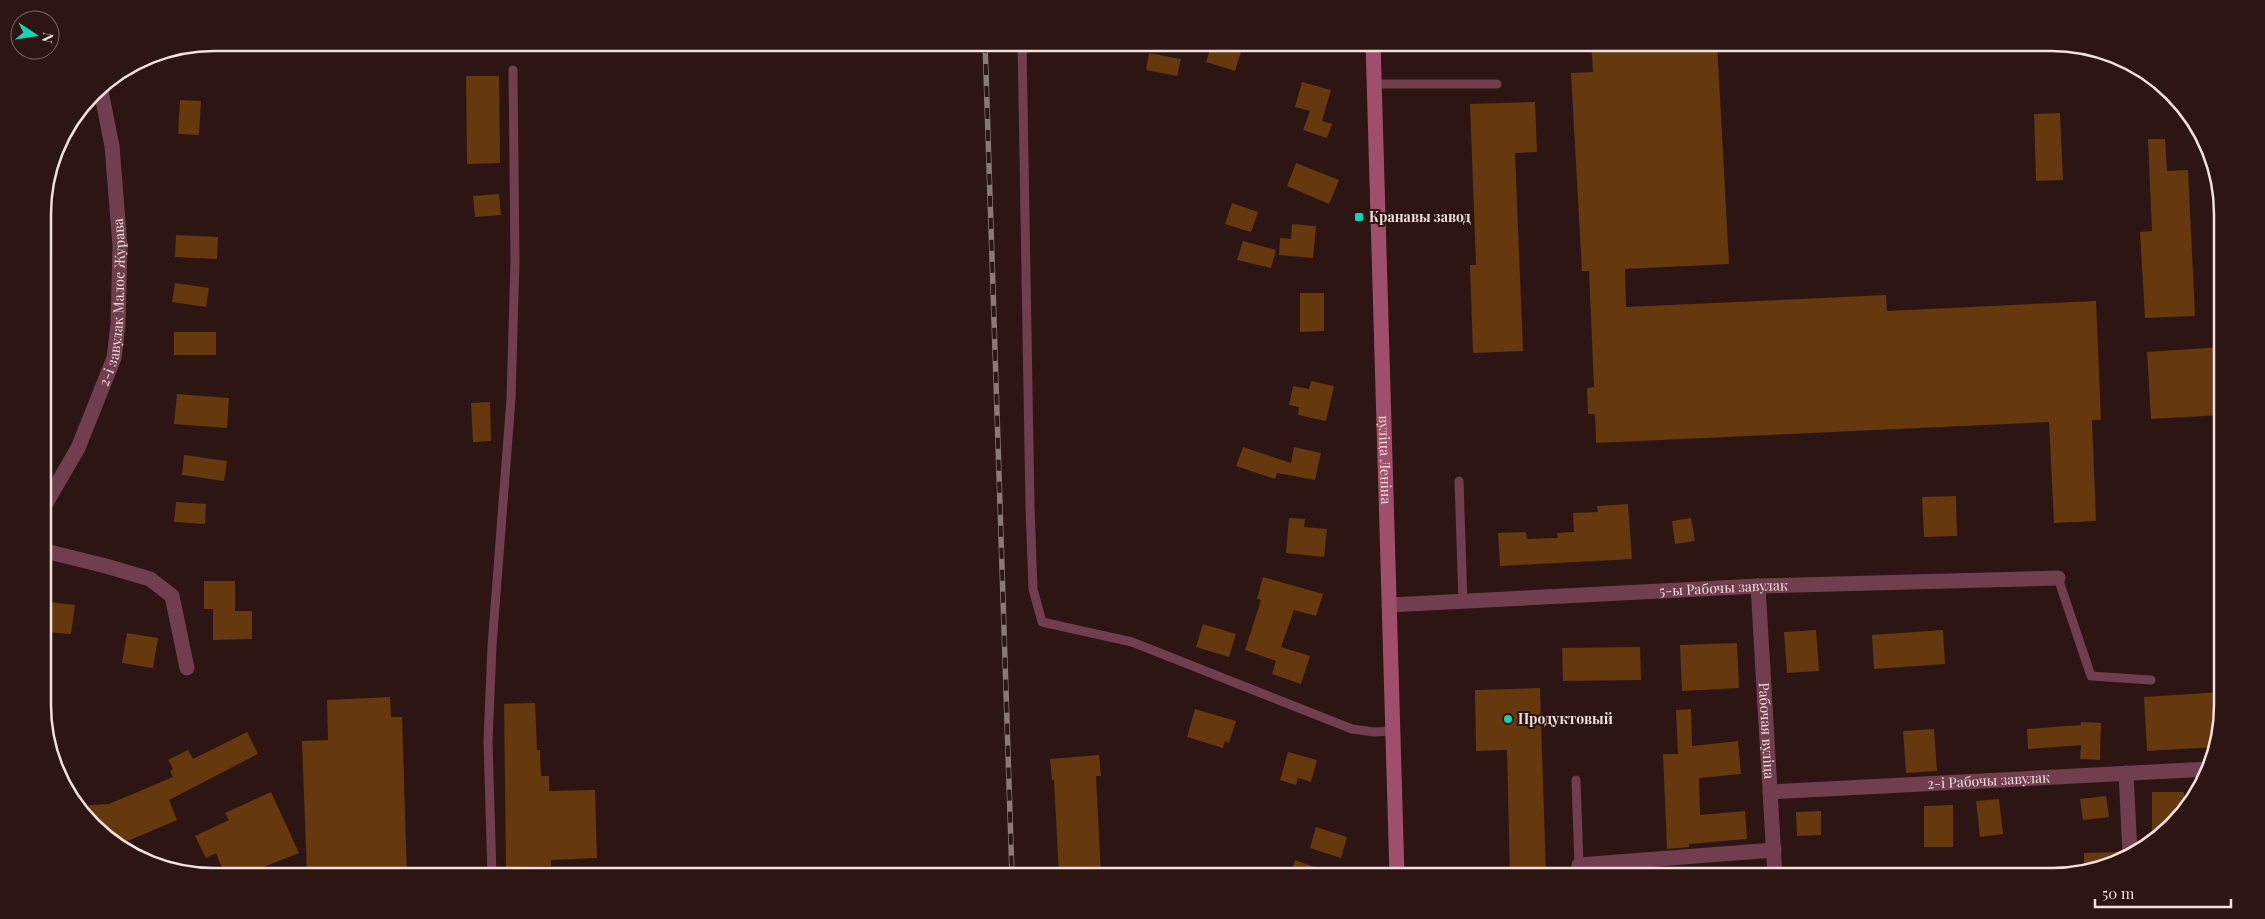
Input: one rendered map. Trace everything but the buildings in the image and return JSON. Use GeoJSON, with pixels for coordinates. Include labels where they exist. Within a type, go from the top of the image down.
{"type":"FeatureCollection","features":[{"type":"Feature","properties":{"kind":"main road","name":"вуліца Леніна"},"geometry":{"type":"LineString","coordinates":[[1374,51],[1397,867]]}},
{"type":"Feature","properties":{"kind":"street","name":"2-і завулак Малое Журава"},"geometry":{"type":"LineString","coordinates":[[51,493],[78,448],[114,358],[118,325],[120,246],[112,146],[102,97]]}},
{"type":"Feature","properties":{"kind":"street"},"geometry":{"type":"LineString","coordinates":[[51,553],[150,579],[172,596],[187,668]]}},
{"type":"Feature","properties":{"kind":"street","name":"5-ы Рабочы завулак"},"geometry":{"type":"LineString","coordinates":[[1389,605],[1758,586],[2058,578]]}},
{"type":"Feature","properties":{"kind":"street","name":"Рабочая вуліца"},"geometry":{"type":"LineString","coordinates":[[1758,586],[1775,867]]}},
{"type":"Feature","properties":{"kind":"street","name":"2-і Рабочы завулак"},"geometry":{"type":"LineString","coordinates":[[1770,792],[2200,769]]}},
{"type":"Feature","properties":{"kind":"street"},"geometry":{"type":"LineString","coordinates":[[2126,773],[2130,847]]}},
{"type":"Feature","properties":{"kind":"street"},"geometry":{"type":"LineString","coordinates":[[1614,867],[1774,850]]}},
{"type":"Feature","properties":{"kind":"lane"},"geometry":{"type":"LineString","coordinates":[[1022,51],[1033,589],[1042,622],[1132,642],[1352,729],[1374,732],[1392,731]]}},
{"type":"Feature","properties":{"kind":"lane"},"geometry":{"type":"LineString","coordinates":[[492,868],[488,741],[492,646],[511,399],[515,260],[513,70]]}},
{"type":"Feature","properties":{"kind":"lane"},"geometry":{"type":"LineString","coordinates":[[1375,84],[1497,84]]}},
{"type":"Feature","properties":{"kind":"lane"},"geometry":{"type":"LineString","coordinates":[[1459,481],[1463,602]]}},
{"type":"Feature","properties":{"kind":"lane"},"geometry":{"type":"LineString","coordinates":[[2058,578],[2091,676],[2151,680]]}},
{"type":"Feature","properties":{"kind":"lane"},"geometry":{"type":"LineString","coordinates":[[1576,780],[1579,867]]}},
{"type":"Feature","properties":{"kind":"railway"},"geometry":{"type":"LineString","coordinates":[[985,51],[1012,868]]}},
{"type":"Feature","properties":{"kind":"place","name":"Кранавы завод"},"geometry":{"type":"Point","coordinates":[1359,217]}},
{"type":"Feature","properties":{"kind":"place","name":"Продуктовый"},"geometry":{"type":"Point","coordinates":[1508,719]}}]}
